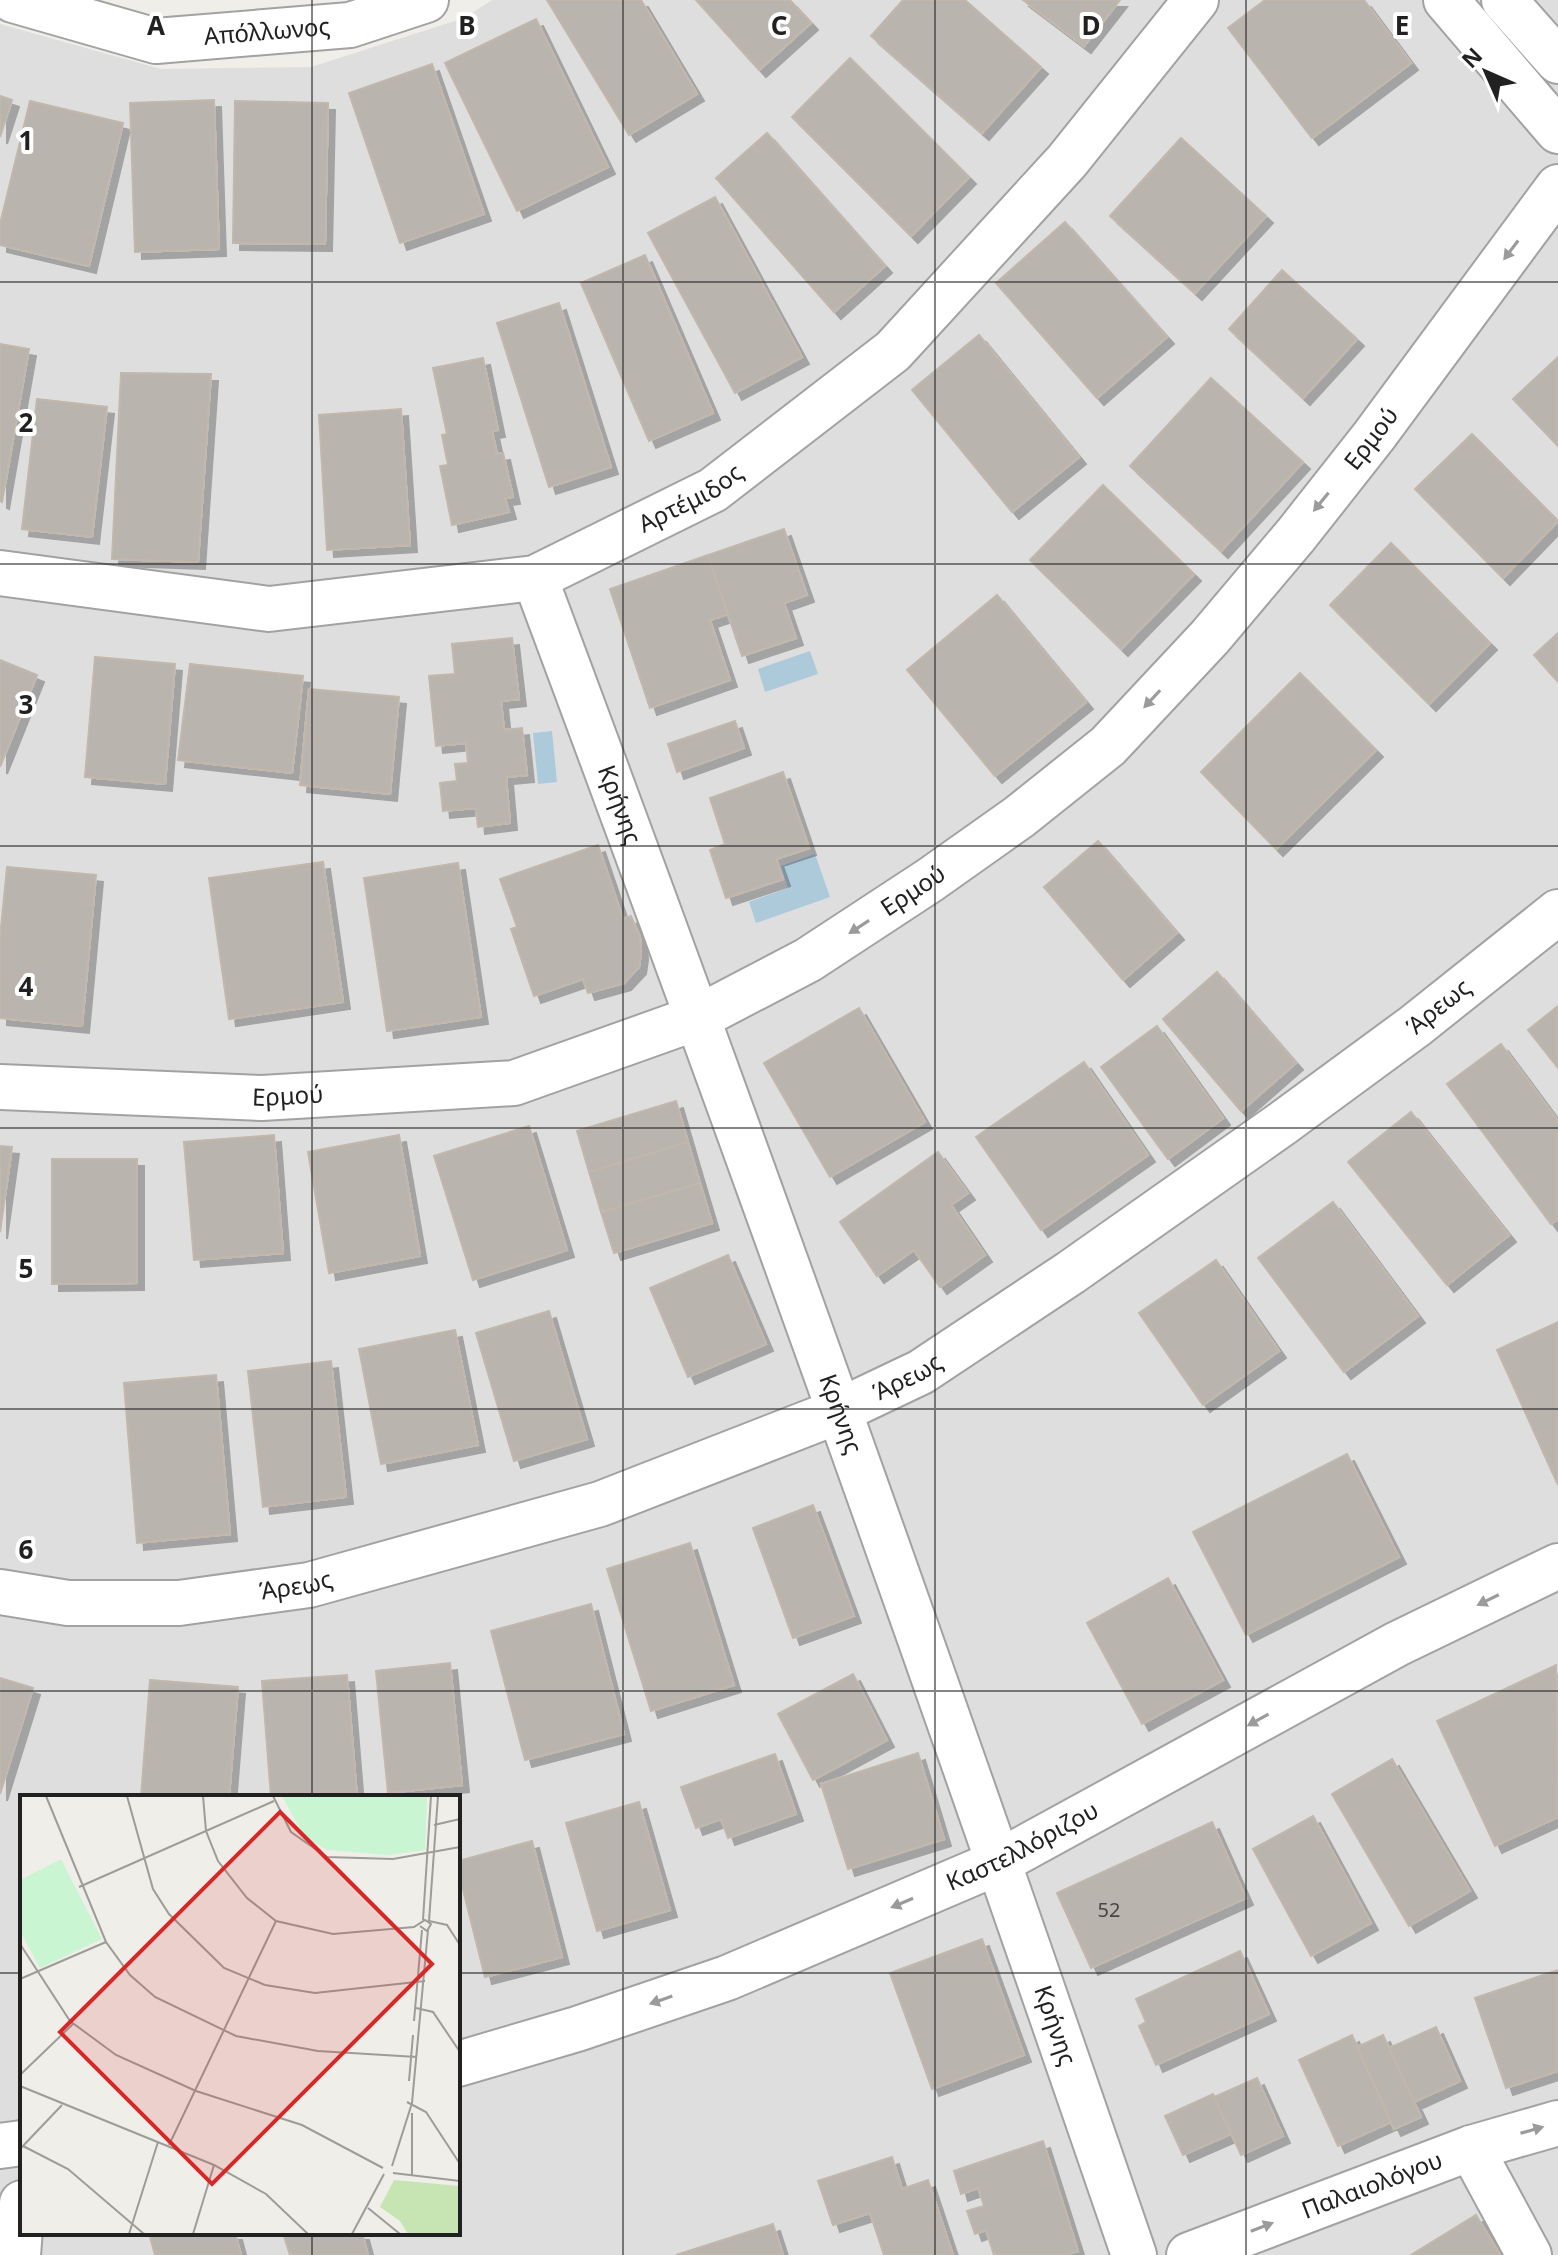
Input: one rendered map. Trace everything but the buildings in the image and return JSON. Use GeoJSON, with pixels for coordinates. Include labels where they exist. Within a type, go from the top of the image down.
{"type":"FeatureCollection","features":[{"type":"Feature","properties":{"kind":"street","name":"Απόλλωνος"},"geometry":{"type":"LineString","coordinates":[[13,0],[156,41],[350,25],[426,0]]}},
{"type":"Feature","properties":{"kind":"street","name":"Αρτέμιδος"},"geometry":{"type":"LineString","coordinates":[[0,573],[269,609],[535,578],[713,490],[893,351],[1067,161],[1196,0]]}},
{"type":"Feature","properties":{"kind":"street"},"geometry":{"type":"LineString","coordinates":[[1446,0],[1558,131]]}},
{"type":"Feature","properties":{"kind":"street"},"geometry":{"type":"LineString","coordinates":[[1504,0],[1558,61]]}},
{"type":"Feature","properties":{"kind":"street","name":"Ερμού"},"geometry":{"type":"LineString","coordinates":[[0,1087],[262,1098],[514,1083],[699,1017],[808,960],[1019,817],[1108,746],[1210,637],[1296,535],[1374,436],[1558,187]]}},
{"type":"Feature","properties":{"kind":"street","name":"Κρήνης"},"geometry":{"type":"LineString","coordinates":[[535,578],[699,1017],[999,1862],[1134,2255]]}},
{"type":"Feature","properties":{"kind":"street","name":"Άρεως"},"geometry":{"type":"LineString","coordinates":[[0,1592],[68,1603],[179,1603],[309,1585],[600,1504],[839,1411],[921,1372],[1070,1273],[1415,1026],[1558,912]]}},
{"type":"Feature","properties":{"kind":"street","name":"Καστελλόριζου"},"geometry":{"type":"LineString","coordinates":[[460,2063],[577,2029],[727,1978],[999,1862],[1397,1644],[1558,1566]]}},
{"type":"Feature","properties":{"kind":"street","name":"Παλαιολόγου"},"geometry":{"type":"LineString","coordinates":[[1189,2255],[1471,2148],[1558,2123]]}},
{"type":"Feature","properties":{"kind":"street"},"geometry":{"type":"LineString","coordinates":[[0,2146],[20,2143]]}},
{"type":"Feature","properties":{"kind":"street"},"geometry":{"type":"LineString","coordinates":[[1471,2148],[1529,2255]]}},
{"type":"Feature","properties":{"kind":"street"},"geometry":{"type":"LineString","coordinates":[[18,2255],[20,2229]]}},
{"type":"Feature","properties":{"kind":"shaded area"},"geometry":{"type":"Polygon","coordinates":[[[492,0],[1558,0],[1558,2255],[0,2255],[0,24],[161,69],[311,67],[464,18],[492,0]]]}},
{"type":"Feature","properties":{"kind":"water"},"geometry":{"type":"Polygon","coordinates":[[[810,651],[818,674],[765,692],[758,669],[810,651]]]}},
{"type":"Feature","properties":{"kind":"water"},"geometry":{"type":"Polygon","coordinates":[[[552,731],[557,782],[538,784],[533,733],[552,731]]]}},
{"type":"Feature","properties":{"kind":"water"},"geometry":{"type":"Polygon","coordinates":[[[815,854],[830,897],[756,923],[749,902],[788,888],[781,866],[815,854]]]}}]}
